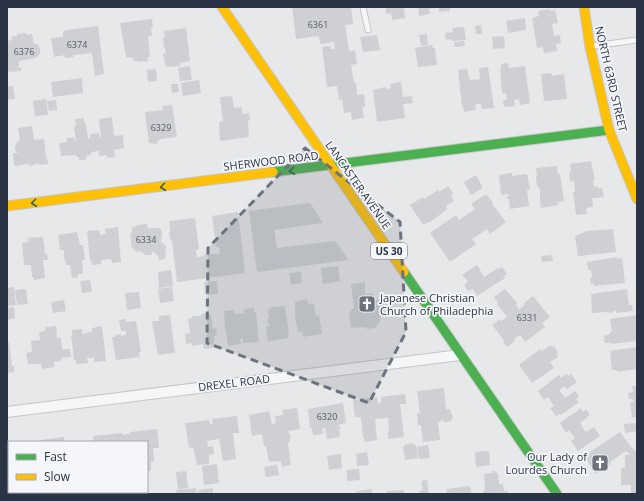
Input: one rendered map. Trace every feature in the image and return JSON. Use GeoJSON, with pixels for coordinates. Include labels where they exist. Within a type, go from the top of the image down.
{"type":"FeatureCollection","features":[{"type":"Feature","properties":{"kind":"main road","name":"LANCASTER AVENUE"},"geometry":{"type":"LineString","coordinates":[[222,7],[557,494]]}},
{"type":"Feature","properties":{"kind":"main road","name":"NORTH 63RD STREET"},"geometry":{"type":"LineString","coordinates":[[584,7],[590,47],[608,130],[637,199]]}},
{"type":"Feature","properties":{"kind":"main road","name":"SHERWOOD ROAD"},"geometry":{"type":"LineString","coordinates":[[7,206],[608,130]]}},
{"type":"Feature","properties":{"kind":"street","name":"DREXEL ROAD"},"geometry":{"type":"LineString","coordinates":[[7,412],[460,354]]}},
{"type":"Feature","properties":{"kind":"lane"},"geometry":{"type":"LineString","coordinates":[[363,7],[368,30]]}},
{"type":"Feature","properties":{"kind":"lane"},"geometry":{"type":"LineString","coordinates":[[590,47],[637,40]]}},
{"type":"Feature","properties":{"kind":"highlighted area"},"geometry":{"type":"Polygon","coordinates":[[[305,148],[400,222],[406,332],[369,403],[207,343],[208,248],[305,148]]]}},
{"type":"Feature","properties":{"kind":"building"},"geometry":{"type":"Polygon","coordinates":[[[292,7],[351,7],[353,24],[345,25],[349,51],[355,50],[357,64],[351,65],[354,83],[356,83],[357,95],[364,94],[365,107],[362,107],[364,118],[352,120],[351,112],[344,113],[342,99],[339,100],[337,86],[327,87],[322,47],[331,46],[331,49],[335,49],[334,42],[320,44],[319,36],[296,39],[292,7]]]}},
{"type":"Feature","properties":{"kind":"building"},"geometry":{"type":"Polygon","coordinates":[[[386,7],[404,7],[405,18],[392,20],[391,13],[386,14],[386,7]]]}},
{"type":"Feature","properties":{"kind":"building"},"geometry":{"type":"Polygon","coordinates":[[[418,7],[436,8],[429,9],[430,14],[419,16],[418,7]]]}},
{"type":"Feature","properties":{"kind":"building"},"geometry":{"type":"Polygon","coordinates":[[[439,7],[450,7],[450,11],[439,12],[439,7]]]}},
{"type":"Feature","properties":{"kind":"building"},"geometry":{"type":"Polygon","coordinates":[[[550,9],[550,11],[555,10],[558,23],[552,24],[554,36],[560,35],[561,43],[556,44],[557,51],[544,53],[543,47],[537,48],[532,18],[539,16],[538,11],[550,9]]]}},
{"type":"Feature","properties":{"kind":"building"},"geometry":{"type":"Polygon","coordinates":[[[525,18],[526,30],[508,33],[506,21],[525,18]]]}},
{"type":"Feature","properties":{"kind":"building"},"geometry":{"type":"Polygon","coordinates":[[[152,19],[152,36],[148,36],[150,57],[147,57],[148,61],[138,62],[134,61],[133,58],[126,57],[120,23],[152,19]]]}},
{"type":"Feature","properties":{"kind":"building"},"geometry":{"type":"Polygon","coordinates":[[[481,25],[482,34],[476,34],[475,26],[481,25]]]}},
{"type":"Feature","properties":{"kind":"building"},"geometry":{"type":"Polygon","coordinates":[[[98,26],[104,74],[95,76],[92,53],[73,55],[74,57],[65,58],[65,55],[54,57],[51,38],[63,37],[63,31],[66,30],[98,26]]]}},
{"type":"Feature","properties":{"kind":"building"},"geometry":{"type":"Polygon","coordinates":[[[464,27],[466,40],[446,40],[445,33],[453,32],[452,28],[464,27]]]}},
{"type":"Feature","properties":{"kind":"building"},"geometry":{"type":"Polygon","coordinates":[[[186,28],[190,61],[180,63],[180,66],[166,67],[163,53],[166,53],[163,38],[165,37],[164,31],[186,28]]]}},
{"type":"Feature","properties":{"kind":"building"},"geometry":{"type":"Polygon","coordinates":[[[26,33],[26,35],[32,34],[34,44],[37,44],[40,48],[40,53],[36,58],[19,61],[19,66],[17,68],[21,67],[21,71],[8,72],[7,41],[12,40],[11,37],[17,36],[17,34],[26,33]]]}},
{"type":"Feature","properties":{"kind":"building"},"geometry":{"type":"Polygon","coordinates":[[[427,34],[428,45],[421,46],[419,35],[427,34]]]}},
{"type":"Feature","properties":{"kind":"building"},"geometry":{"type":"Polygon","coordinates":[[[377,35],[380,50],[363,52],[360,37],[377,35]]]}},
{"type":"Feature","properties":{"kind":"building"},"geometry":{"type":"Polygon","coordinates":[[[504,36],[505,48],[493,49],[492,37],[504,36]]]}},
{"type":"Feature","properties":{"kind":"building"},"geometry":{"type":"Polygon","coordinates":[[[464,41],[465,46],[455,47],[454,42],[464,41]]]}},
{"type":"Feature","properties":{"kind":"building"},"geometry":{"type":"Polygon","coordinates":[[[432,45],[433,48],[435,48],[437,65],[418,67],[415,48],[432,45]]]}},
{"type":"Feature","properties":{"kind":"building"},"geometry":{"type":"Polygon","coordinates":[[[508,63],[509,68],[525,66],[530,103],[520,105],[519,99],[514,100],[515,106],[504,107],[503,100],[507,100],[506,93],[502,93],[500,69],[501,64],[508,63]]]}},
{"type":"Feature","properties":{"kind":"building"},"geometry":{"type":"Polygon","coordinates":[[[190,66],[192,80],[180,81],[178,68],[190,66]]]}},
{"type":"Feature","properties":{"kind":"building"},"geometry":{"type":"Polygon","coordinates":[[[488,67],[494,108],[482,109],[481,104],[475,104],[476,110],[464,112],[458,70],[467,69],[470,80],[480,79],[479,68],[488,67]]]}},
{"type":"Feature","properties":{"kind":"building"},"geometry":{"type":"Polygon","coordinates":[[[156,69],[157,81],[148,82],[147,70],[156,69]]]}},
{"type":"Feature","properties":{"kind":"building"},"geometry":{"type":"Polygon","coordinates":[[[551,73],[552,76],[564,74],[567,99],[544,101],[541,74],[551,73]]]}},
{"type":"Feature","properties":{"kind":"building"},"geometry":{"type":"Polygon","coordinates":[[[82,78],[83,93],[53,97],[51,82],[82,78]]]}},
{"type":"Feature","properties":{"kind":"building"},"geometry":{"type":"Polygon","coordinates":[[[199,80],[201,93],[183,96],[181,83],[199,80]]]}},
{"type":"Feature","properties":{"kind":"building"},"geometry":{"type":"Polygon","coordinates":[[[401,82],[403,97],[412,96],[413,103],[403,104],[405,118],[377,122],[373,90],[385,87],[386,89],[391,88],[390,84],[401,82]]]}},
{"type":"Feature","properties":{"kind":"building"},"geometry":{"type":"Polygon","coordinates":[[[171,84],[178,84],[179,92],[172,93],[171,84]]]}},
{"type":"Feature","properties":{"kind":"building"},"geometry":{"type":"Polygon","coordinates":[[[13,86],[15,99],[7,100],[7,87],[13,86]]]}},
{"type":"Feature","properties":{"kind":"building"},"geometry":{"type":"Polygon","coordinates":[[[232,96],[234,108],[242,107],[242,114],[249,113],[249,137],[220,141],[219,122],[223,121],[220,97],[232,96]]]}},
{"type":"Feature","properties":{"kind":"building"},"geometry":{"type":"Polygon","coordinates":[[[46,99],[48,115],[35,116],[33,101],[46,99]]]}},
{"type":"Feature","properties":{"kind":"building"},"geometry":{"type":"Polygon","coordinates":[[[56,100],[57,110],[49,111],[47,101],[56,100]]]}},
{"type":"Feature","properties":{"kind":"building"},"geometry":{"type":"Polygon","coordinates":[[[172,105],[177,137],[160,139],[156,144],[149,143],[145,112],[163,110],[162,106],[172,105]]]}},
{"type":"Feature","properties":{"kind":"building"},"geometry":{"type":"Polygon","coordinates":[[[112,117],[114,136],[123,135],[124,148],[114,150],[115,157],[107,158],[107,155],[99,156],[99,151],[92,152],[90,155],[87,155],[85,160],[79,160],[79,158],[75,155],[61,156],[59,143],[67,142],[67,138],[74,137],[76,141],[74,128],[76,124],[75,119],[84,118],[88,139],[90,138],[90,134],[99,133],[101,138],[99,119],[112,117]]]}},
{"type":"Feature","properties":{"kind":"building"},"geometry":{"type":"Polygon","coordinates":[[[32,126],[34,140],[44,139],[48,164],[39,165],[39,163],[30,166],[28,164],[14,166],[13,153],[18,153],[15,151],[15,146],[17,144],[16,142],[20,141],[18,128],[32,126]]]}},
{"type":"Feature","properties":{"kind":"building"},"geometry":{"type":"Polygon","coordinates":[[[591,161],[595,180],[593,180],[594,187],[597,186],[598,188],[602,188],[604,197],[592,198],[593,207],[586,208],[587,214],[576,215],[573,192],[575,192],[574,181],[570,182],[570,164],[591,161]]]}},
{"type":"Feature","properties":{"kind":"building"},"geometry":{"type":"Polygon","coordinates":[[[557,166],[558,174],[560,174],[564,201],[557,202],[558,205],[541,208],[540,204],[542,204],[540,203],[540,190],[539,187],[537,187],[536,168],[557,166]]]}},
{"type":"Feature","properties":{"kind":"building"},"geometry":{"type":"Polygon","coordinates":[[[512,173],[512,176],[527,174],[530,189],[527,190],[529,206],[510,209],[509,199],[507,199],[507,196],[509,196],[508,194],[501,195],[499,175],[512,173]]]}},
{"type":"Feature","properties":{"kind":"building"},"geometry":{"type":"Polygon","coordinates":[[[476,175],[483,188],[471,195],[464,182],[476,175]]]}},
{"type":"Feature","properties":{"kind":"building"},"geometry":{"type":"Polygon","coordinates":[[[448,186],[453,193],[451,195],[454,201],[446,206],[447,209],[433,220],[423,225],[410,205],[423,197],[424,199],[438,190],[439,192],[448,186]]]}},
{"type":"Feature","properties":{"kind":"building"},"geometry":{"type":"Polygon","coordinates":[[[486,194],[506,222],[490,234],[487,229],[472,239],[476,244],[450,262],[430,233],[456,215],[459,220],[475,209],[471,204],[486,194]]]}},
{"type":"Feature","properties":{"kind":"building"},"geometry":{"type":"Polygon","coordinates":[[[310,203],[323,223],[274,230],[277,248],[335,241],[349,260],[257,272],[249,211],[310,203]]]}},
{"type":"Feature","properties":{"kind":"building"},"geometry":{"type":"Polygon","coordinates":[[[238,212],[245,273],[177,282],[172,240],[170,239],[169,233],[169,221],[195,218],[199,249],[196,250],[197,257],[204,256],[204,254],[220,254],[219,247],[216,247],[212,216],[238,212]]]}},
{"type":"Feature","properties":{"kind":"building"},"geometry":{"type":"Polygon","coordinates":[[[147,224],[148,228],[160,228],[162,232],[161,242],[166,246],[165,259],[159,260],[158,256],[153,251],[151,255],[145,255],[141,251],[135,252],[135,249],[132,249],[130,233],[132,233],[132,227],[147,224]]]}},
{"type":"Feature","properties":{"kind":"building"},"geometry":{"type":"Polygon","coordinates":[[[118,227],[121,262],[112,263],[111,259],[101,260],[101,264],[92,265],[90,261],[87,231],[99,230],[100,235],[106,234],[105,229],[118,227]]]}},
{"type":"Feature","properties":{"kind":"building"},"geometry":{"type":"Polygon","coordinates":[[[613,229],[616,252],[578,256],[575,236],[587,231],[613,229]]]}},
{"type":"Feature","properties":{"kind":"building"},"geometry":{"type":"Polygon","coordinates":[[[77,232],[80,245],[83,245],[85,260],[82,260],[83,274],[78,274],[78,277],[72,278],[70,265],[66,265],[64,258],[64,250],[60,250],[58,235],[77,232]]]}},
{"type":"Feature","properties":{"kind":"building"},"geometry":{"type":"Polygon","coordinates":[[[43,237],[45,254],[47,254],[48,260],[43,260],[45,278],[34,280],[32,277],[31,265],[24,265],[22,243],[29,242],[28,238],[43,237]]]}},
{"type":"Feature","properties":{"kind":"building"},"geometry":{"type":"Polygon","coordinates":[[[552,255],[553,261],[542,262],[541,256],[552,255]]]}},
{"type":"Feature","properties":{"kind":"building"},"geometry":{"type":"Polygon","coordinates":[[[617,257],[617,259],[622,258],[625,283],[594,286],[594,283],[591,284],[591,270],[588,270],[587,262],[617,257]]]}},
{"type":"Feature","properties":{"kind":"building"},"geometry":{"type":"Polygon","coordinates":[[[477,265],[484,277],[502,267],[507,274],[504,276],[505,278],[477,296],[473,289],[468,291],[464,285],[468,281],[462,275],[477,265]]]}},
{"type":"Feature","properties":{"kind":"building"},"geometry":{"type":"Polygon","coordinates":[[[338,266],[340,281],[323,284],[321,268],[338,266]]]}},
{"type":"Feature","properties":{"kind":"building"},"geometry":{"type":"Polygon","coordinates":[[[171,270],[173,286],[159,288],[158,272],[171,270]]]}},
{"type":"Feature","properties":{"kind":"building"},"geometry":{"type":"Polygon","coordinates":[[[301,272],[302,283],[291,285],[289,273],[301,272]]]}},
{"type":"Feature","properties":{"kind":"building"},"geometry":{"type":"Polygon","coordinates":[[[90,280],[92,292],[82,293],[80,281],[90,280]]]}},
{"type":"Feature","properties":{"kind":"building"},"geometry":{"type":"Polygon","coordinates":[[[217,281],[218,294],[205,295],[204,282],[217,281]]]}},
{"type":"Feature","properties":{"kind":"building","name":"Japanese Christian Church of Philadephia"},"geometry":{"type":"Polygon","coordinates":[[[365,282],[365,294],[373,293],[374,300],[381,299],[382,308],[379,308],[380,321],[375,328],[351,328],[349,313],[354,307],[351,284],[365,282]]]}},
{"type":"Feature","properties":{"kind":"building"},"geometry":{"type":"Polygon","coordinates":[[[14,287],[16,305],[7,306],[7,288],[14,287]]]}},
{"type":"Feature","properties":{"kind":"building"},"geometry":{"type":"Polygon","coordinates":[[[172,287],[174,301],[160,303],[158,289],[172,287]]]}},
{"type":"Feature","properties":{"kind":"building"},"geometry":{"type":"Polygon","coordinates":[[[26,289],[28,304],[17,305],[15,290],[26,289]]]}},
{"type":"Feature","properties":{"kind":"building"},"geometry":{"type":"Polygon","coordinates":[[[505,289],[517,303],[516,305],[519,309],[524,306],[524,303],[533,296],[550,317],[542,323],[545,327],[525,342],[520,335],[507,347],[503,341],[504,340],[492,325],[500,319],[501,321],[507,317],[497,304],[498,303],[494,297],[505,289]]]}},
{"type":"Feature","properties":{"kind":"building"},"geometry":{"type":"Polygon","coordinates":[[[627,289],[629,305],[632,305],[633,311],[616,313],[616,310],[611,313],[592,313],[591,294],[627,289]]]}},
{"type":"Feature","properties":{"kind":"building"},"geometry":{"type":"Polygon","coordinates":[[[139,292],[141,308],[127,310],[125,293],[139,292]]]}},
{"type":"Feature","properties":{"kind":"building"},"geometry":{"type":"Polygon","coordinates":[[[307,299],[308,304],[314,304],[316,316],[319,315],[322,334],[303,337],[302,331],[298,332],[295,318],[295,302],[307,299]]]}},
{"type":"Feature","properties":{"kind":"building"},"geometry":{"type":"Polygon","coordinates":[[[64,300],[66,311],[53,313],[51,302],[64,300]]]}},
{"type":"Feature","properties":{"kind":"building"},"geometry":{"type":"Polygon","coordinates":[[[285,306],[289,334],[288,338],[268,341],[266,327],[270,327],[267,320],[269,317],[268,309],[271,309],[271,307],[285,306]]]}},
{"type":"Feature","properties":{"kind":"building"},"geometry":{"type":"Polygon","coordinates":[[[14,307],[15,318],[7,320],[7,308],[14,307]]]}},
{"type":"Feature","properties":{"kind":"building"},"geometry":{"type":"Polygon","coordinates":[[[254,308],[254,312],[256,312],[259,342],[243,343],[243,338],[240,339],[241,344],[228,346],[224,311],[234,310],[235,314],[245,313],[244,309],[254,308]]]}},
{"type":"Feature","properties":{"kind":"building"},"geometry":{"type":"Polygon","coordinates":[[[206,313],[211,315],[213,329],[216,328],[217,335],[214,336],[213,348],[204,349],[203,344],[192,346],[192,343],[186,344],[185,334],[190,333],[188,318],[192,318],[193,316],[201,316],[202,314],[206,313]]]}},
{"type":"Feature","properties":{"kind":"building"},"geometry":{"type":"Polygon","coordinates":[[[170,315],[175,353],[158,355],[152,321],[159,321],[159,316],[170,315]]]}},
{"type":"Feature","properties":{"kind":"building"},"geometry":{"type":"Polygon","coordinates":[[[637,315],[637,341],[611,344],[605,343],[604,336],[610,334],[612,331],[610,319],[637,315]]]}},
{"type":"Feature","properties":{"kind":"building"},"geometry":{"type":"Polygon","coordinates":[[[126,319],[126,322],[136,321],[141,352],[139,352],[140,357],[116,360],[112,337],[121,334],[121,336],[126,335],[126,331],[121,331],[119,320],[126,319]]]}},
{"type":"Feature","properties":{"kind":"building"},"geometry":{"type":"Polygon","coordinates":[[[56,326],[57,338],[61,338],[62,349],[70,349],[71,357],[61,358],[61,361],[54,362],[54,367],[42,369],[41,364],[28,364],[26,353],[32,352],[31,341],[40,340],[39,332],[45,331],[45,327],[56,326]]]}},
{"type":"Feature","properties":{"kind":"building"},"geometry":{"type":"Polygon","coordinates":[[[102,326],[106,361],[94,362],[94,357],[87,358],[88,363],[76,364],[76,360],[74,360],[71,335],[72,330],[82,329],[82,334],[92,332],[92,328],[102,326]]]}},
{"type":"Feature","properties":{"kind":"building"},"geometry":{"type":"Polygon","coordinates":[[[9,342],[14,372],[7,373],[7,343],[9,342]]]}},
{"type":"Feature","properties":{"kind":"building"},"geometry":{"type":"Polygon","coordinates":[[[551,345],[552,347],[554,346],[558,353],[556,354],[558,357],[550,362],[554,368],[532,383],[519,365],[540,349],[542,351],[551,345]]]}},
{"type":"Feature","properties":{"kind":"building"},"geometry":{"type":"Polygon","coordinates":[[[637,347],[637,369],[617,372],[617,370],[612,370],[610,351],[637,347]]]}},
{"type":"Feature","properties":{"kind":"building"},"geometry":{"type":"Polygon","coordinates":[[[566,374],[569,376],[571,374],[577,382],[567,389],[565,386],[559,390],[565,398],[575,391],[579,396],[576,399],[579,402],[561,415],[556,416],[550,408],[554,406],[548,397],[544,400],[538,391],[559,375],[561,378],[566,374]]]}},
{"type":"Feature","properties":{"kind":"building"},"geometry":{"type":"Polygon","coordinates":[[[632,386],[637,386],[637,417],[632,418],[630,402],[634,402],[633,399],[629,399],[628,393],[633,392],[632,386]]]}},
{"type":"Feature","properties":{"kind":"building"},"geometry":{"type":"Polygon","coordinates":[[[444,388],[446,409],[450,409],[453,418],[451,421],[443,422],[443,420],[441,420],[441,422],[438,422],[440,440],[423,442],[421,425],[418,425],[417,413],[420,413],[417,391],[444,388]]]}},
{"type":"Feature","properties":{"kind":"building"},"geometry":{"type":"Polygon","coordinates":[[[405,394],[406,404],[400,404],[404,437],[388,439],[388,418],[375,419],[377,440],[365,442],[363,438],[361,417],[355,417],[353,400],[377,397],[378,403],[381,403],[381,397],[405,394]]]}},
{"type":"Feature","properties":{"kind":"building"},"geometry":{"type":"Polygon","coordinates":[[[343,403],[346,423],[338,425],[341,429],[339,429],[340,437],[327,439],[325,428],[322,428],[323,434],[313,435],[312,428],[310,428],[308,409],[343,403]]]}},
{"type":"Feature","properties":{"kind":"building"},"geometry":{"type":"Polygon","coordinates":[[[297,408],[300,429],[288,431],[291,438],[290,442],[288,443],[291,465],[282,467],[281,461],[269,462],[262,434],[252,436],[249,415],[269,411],[272,424],[276,423],[275,416],[283,415],[282,410],[297,408]]]}},
{"type":"Feature","properties":{"kind":"building"},"geometry":{"type":"Polygon","coordinates":[[[581,408],[583,412],[586,409],[590,415],[580,423],[583,428],[586,432],[594,427],[600,436],[578,451],[571,441],[575,438],[569,430],[566,433],[560,423],[581,408]]]}},
{"type":"Feature","properties":{"kind":"building"},"geometry":{"type":"Polygon","coordinates":[[[237,416],[239,433],[233,433],[236,459],[223,461],[219,439],[207,441],[208,447],[213,446],[214,454],[209,455],[209,464],[197,465],[193,447],[189,448],[185,423],[209,420],[210,424],[213,424],[212,419],[237,416]]]}},
{"type":"Feature","properties":{"kind":"building"},"geometry":{"type":"Polygon","coordinates":[[[636,423],[637,431],[625,433],[624,424],[636,423]]]}},
{"type":"Feature","properties":{"kind":"building"},"geometry":{"type":"Polygon","coordinates":[[[157,429],[159,448],[153,448],[154,462],[151,462],[151,471],[148,471],[148,441],[94,441],[93,436],[122,433],[122,435],[130,434],[130,432],[157,429]]]}},
{"type":"Feature","properties":{"kind":"building","name":"Our Lady of Lourdes Church"},"geometry":{"type":"Polygon","coordinates":[[[620,432],[631,447],[637,452],[637,494],[631,494],[631,485],[621,485],[621,468],[625,468],[625,455],[631,455],[626,451],[596,474],[584,456],[620,432]]]}},
{"type":"Feature","properties":{"kind":"building"},"geometry":{"type":"Polygon","coordinates":[[[64,437],[65,441],[40,441],[64,437]]]}},
{"type":"Feature","properties":{"kind":"building"},"geometry":{"type":"Polygon","coordinates":[[[414,443],[414,445],[416,445],[418,458],[405,460],[404,445],[414,443]]]}},
{"type":"Feature","properties":{"kind":"building"},"geometry":{"type":"Polygon","coordinates":[[[428,445],[430,458],[419,459],[417,447],[428,445]]]}},
{"type":"Feature","properties":{"kind":"building"},"geometry":{"type":"Polygon","coordinates":[[[489,451],[490,465],[476,467],[475,452],[489,451]]]}},
{"type":"Feature","properties":{"kind":"building"},"geometry":{"type":"Polygon","coordinates":[[[367,452],[369,465],[357,466],[356,454],[367,452]]]}},
{"type":"Feature","properties":{"kind":"building"},"geometry":{"type":"Polygon","coordinates":[[[341,454],[342,468],[329,470],[327,456],[341,454]]]}},
{"type":"Feature","properties":{"kind":"building"},"geometry":{"type":"Polygon","coordinates":[[[217,464],[219,483],[204,485],[202,466],[217,464]]]}},
{"type":"Feature","properties":{"kind":"building"},"geometry":{"type":"Polygon","coordinates":[[[277,465],[279,475],[266,477],[264,467],[277,465]]]}},
{"type":"Feature","properties":{"kind":"building"},"geometry":{"type":"Polygon","coordinates":[[[359,469],[360,480],[347,481],[347,470],[359,469]]]}},
{"type":"Feature","properties":{"kind":"building"},"geometry":{"type":"Polygon","coordinates":[[[186,471],[188,488],[178,489],[176,472],[186,471]]]}},
{"type":"Feature","properties":{"kind":"building"},"geometry":{"type":"Polygon","coordinates":[[[492,471],[498,473],[499,484],[503,484],[504,491],[508,491],[508,494],[483,494],[485,490],[484,474],[493,473],[492,471]]]}},
{"type":"Feature","properties":{"kind":"building"},"geometry":{"type":"Polygon","coordinates":[[[427,480],[429,494],[420,494],[419,491],[423,490],[421,481],[427,480]]]}},
{"type":"Feature","properties":{"kind":"building"},"geometry":{"type":"Polygon","coordinates":[[[470,486],[472,494],[447,494],[447,489],[470,486]]]}},
{"type":"Feature","properties":{"kind":"building"},"geometry":{"type":"Polygon","coordinates":[[[196,488],[197,494],[177,494],[176,490],[196,488]]]}},
{"type":"Feature","properties":{"kind":"building"},"geometry":{"type":"Polygon","coordinates":[[[213,488],[213,494],[199,494],[198,490],[213,488]]]}},
{"type":"Feature","properties":{"kind":"building"},"geometry":{"type":"Polygon","coordinates":[[[372,489],[372,494],[354,494],[357,491],[372,489]]]}},
{"type":"Feature","properties":{"kind":"building"},"geometry":{"type":"Polygon","coordinates":[[[404,490],[404,494],[387,494],[386,491],[404,490]]]}},
{"type":"Feature","properties":{"kind":"building"},"geometry":{"type":"Polygon","coordinates":[[[82,493],[82,494],[67,494],[82,493]]]}},
{"type":"Feature","properties":{"kind":"building"},"geometry":{"type":"Polygon","coordinates":[[[83,493],[98,493],[98,494],[83,493]]]}},
{"type":"Feature","properties":{"kind":"traffic: fast"},"geometry":{"type":"LineString","coordinates":[[273,172],[609,130]]}},
{"type":"Feature","properties":{"kind":"traffic: fast"},"geometry":{"type":"LineString","coordinates":[[404,272],[557,494]]}},
{"type":"Feature","properties":{"kind":"traffic: slow"},"geometry":{"type":"LineString","coordinates":[[222,7],[404,272]]}},
{"type":"Feature","properties":{"kind":"traffic: slow"},"geometry":{"type":"LineString","coordinates":[[584,7],[590,47],[609,130],[637,199]]}},
{"type":"Feature","properties":{"kind":"traffic: slow"},"geometry":{"type":"LineString","coordinates":[[7,206],[273,172]]}},
{"type":"Feature","properties":{"kind":"place","name":"Japanese Christian Church of Philadephia"},"geometry":{"type":"Point","coordinates":[367,304]}},
{"type":"Feature","properties":{"kind":"place","name":"Our Lady of Lourdes Church"},"geometry":{"type":"Point","coordinates":[600,463]}}]}
